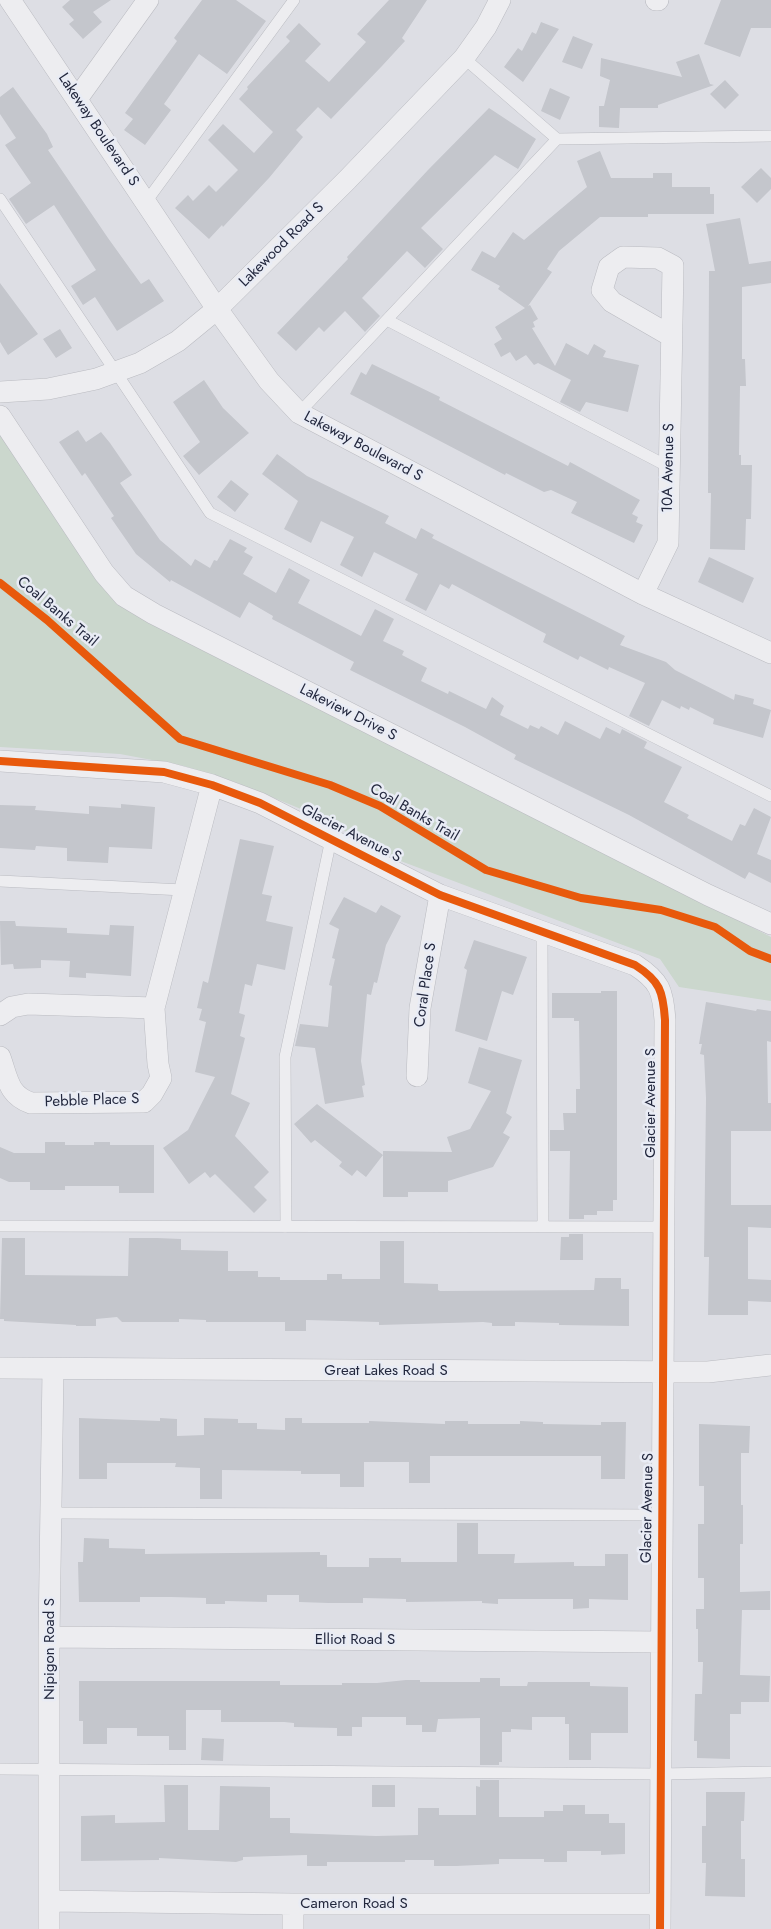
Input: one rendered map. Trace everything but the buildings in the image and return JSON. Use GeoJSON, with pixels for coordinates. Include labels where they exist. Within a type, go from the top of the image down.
{"type":"FeatureCollection","features":[{"type":"Feature","properties":{"kind":"street","name":"Lakeway Boulevard S"},"geometry":{"type":"LineString","coordinates":[[10,0],[217,309],[269,381],[299,413],[643,594],[771,653]]}},
{"type":"Feature","properties":{"kind":"street"},"geometry":{"type":"LineString","coordinates":[[77,99],[148,0]]}},
{"type":"Feature","properties":{"kind":"street","name":"Lakewood Road S"},"geometry":{"type":"LineString","coordinates":[[0,392],[48,389],[96,379],[140,363],[178,342],[217,309],[347,180],[464,58],[486,27],[500,0]]}},
{"type":"Feature","properties":{"kind":"street","name":"10A Avenue S"},"geometry":{"type":"LineString","coordinates":[[643,594],[668,542],[671,336]]}},
{"type":"Feature","properties":{"kind":"street","name":"Lakeview Drive S"},"geometry":{"type":"LineString","coordinates":[[0,416],[104,574],[124,596],[163,619],[708,895],[771,924]]}},
{"type":"Feature","properties":{"kind":"street","name":"Glacier Avenue S"},"geometry":{"type":"LineString","coordinates":[[0,761],[164,772],[212,785],[260,803],[440,895],[635,965],[652,976],[663,995],[666,1020],[660,1929]]}},
{"type":"Feature","properties":{"kind":"street","name":"Pebble Place S"},"geometry":{"type":"LineString","coordinates":[[0,1057],[12,1092],[20,1099],[31,1103],[144,1102],[152,1094],[161,1078],[158,1064],[154,1008],[183,890],[212,785]]}},
{"type":"Feature","properties":{"kind":"street","name":"Coral Place S"},"geometry":{"type":"LineString","coordinates":[[417,1076],[420,1008],[440,895]]}},
{"type":"Feature","properties":{"kind":"street"},"geometry":{"type":"LineString","coordinates":[[0,1015],[12,1007],[28,1004],[154,1008]]}},
{"type":"Feature","properties":{"kind":"street","name":"Great Lakes Road S"},"geometry":{"type":"LineString","coordinates":[[0,1368],[53,1370],[708,1372],[771,1365]]}},
{"type":"Feature","properties":{"kind":"street","name":"Nipigon Road S"},"geometry":{"type":"LineString","coordinates":[[49,1929],[49,1637],[53,1370]]}},
{"type":"Feature","properties":{"kind":"street","name":"Elliot Road S"},"geometry":{"type":"LineString","coordinates":[[49,1637],[661,1642]]}},
{"type":"Feature","properties":{"kind":"street","name":"Cameron Road S"},"geometry":{"type":"LineString","coordinates":[[49,1901],[293,1904],[659,1904]]}},
{"type":"Feature","properties":{"kind":"street"},"geometry":{"type":"LineString","coordinates":[[293,1904],[293,1929]]}},
{"type":"Feature","properties":{"kind":"lane"},"geometry":{"type":"LineString","coordinates":[[146,202],[294,0]]}},
{"type":"Feature","properties":{"kind":"lane"},"geometry":{"type":"LineString","coordinates":[[464,58],[557,139],[771,136]]}},
{"type":"Feature","properties":{"kind":"lane"},"geometry":{"type":"LineString","coordinates":[[299,413],[557,139]]}},
{"type":"Feature","properties":{"kind":"lane"},"geometry":{"type":"LineString","coordinates":[[0,199],[210,513],[771,796]]}},
{"type":"Feature","properties":{"kind":"lane"},"geometry":{"type":"LineString","coordinates":[[387,320],[669,467]]}},
{"type":"Feature","properties":{"kind":"lane"},"geometry":{"type":"LineString","coordinates":[[286,1227],[285,1057],[331,839]]}},
{"type":"Feature","properties":{"kind":"lane"},"geometry":{"type":"LineString","coordinates":[[0,881],[183,890]]}},
{"type":"Feature","properties":{"kind":"lane"},"geometry":{"type":"LineString","coordinates":[[542,932],[543,1227]]}},
{"type":"Feature","properties":{"kind":"lane"},"geometry":{"type":"LineString","coordinates":[[0,1226],[664,1227]]}},
{"type":"Feature","properties":{"kind":"lane"},"geometry":{"type":"LineString","coordinates":[[51,1513],[662,1515]]}},
{"type":"Feature","properties":{"kind":"lane"},"geometry":{"type":"LineString","coordinates":[[0,1769],[660,1774],[771,1772]]}},
{"type":"Feature","properties":{"kind":"shaded area"},"geometry":{"type":"Polygon","coordinates":[[[0,433],[158,625],[771,937],[771,1001],[679,987],[660,959],[398,860],[318,816],[235,782],[184,766],[120,754],[0,747],[0,433]]]}},
{"type":"Feature","properties":{"kind":"cycle path","name":"Coal Banks Trail"},"geometry":{"type":"LineString","coordinates":[[0,583],[47,620],[180,739],[330,785],[380,806],[486,870],[581,898],[661,910],[715,927],[750,951],[771,959]]}},
{"type":"Feature","properties":{"kind":"cycle path"},"geometry":{"type":"LineString","coordinates":[[0,761],[164,772],[212,785],[260,803],[440,895],[635,965],[650,976],[659,988],[663,1001],[665,1020],[660,1929]]}}]}
